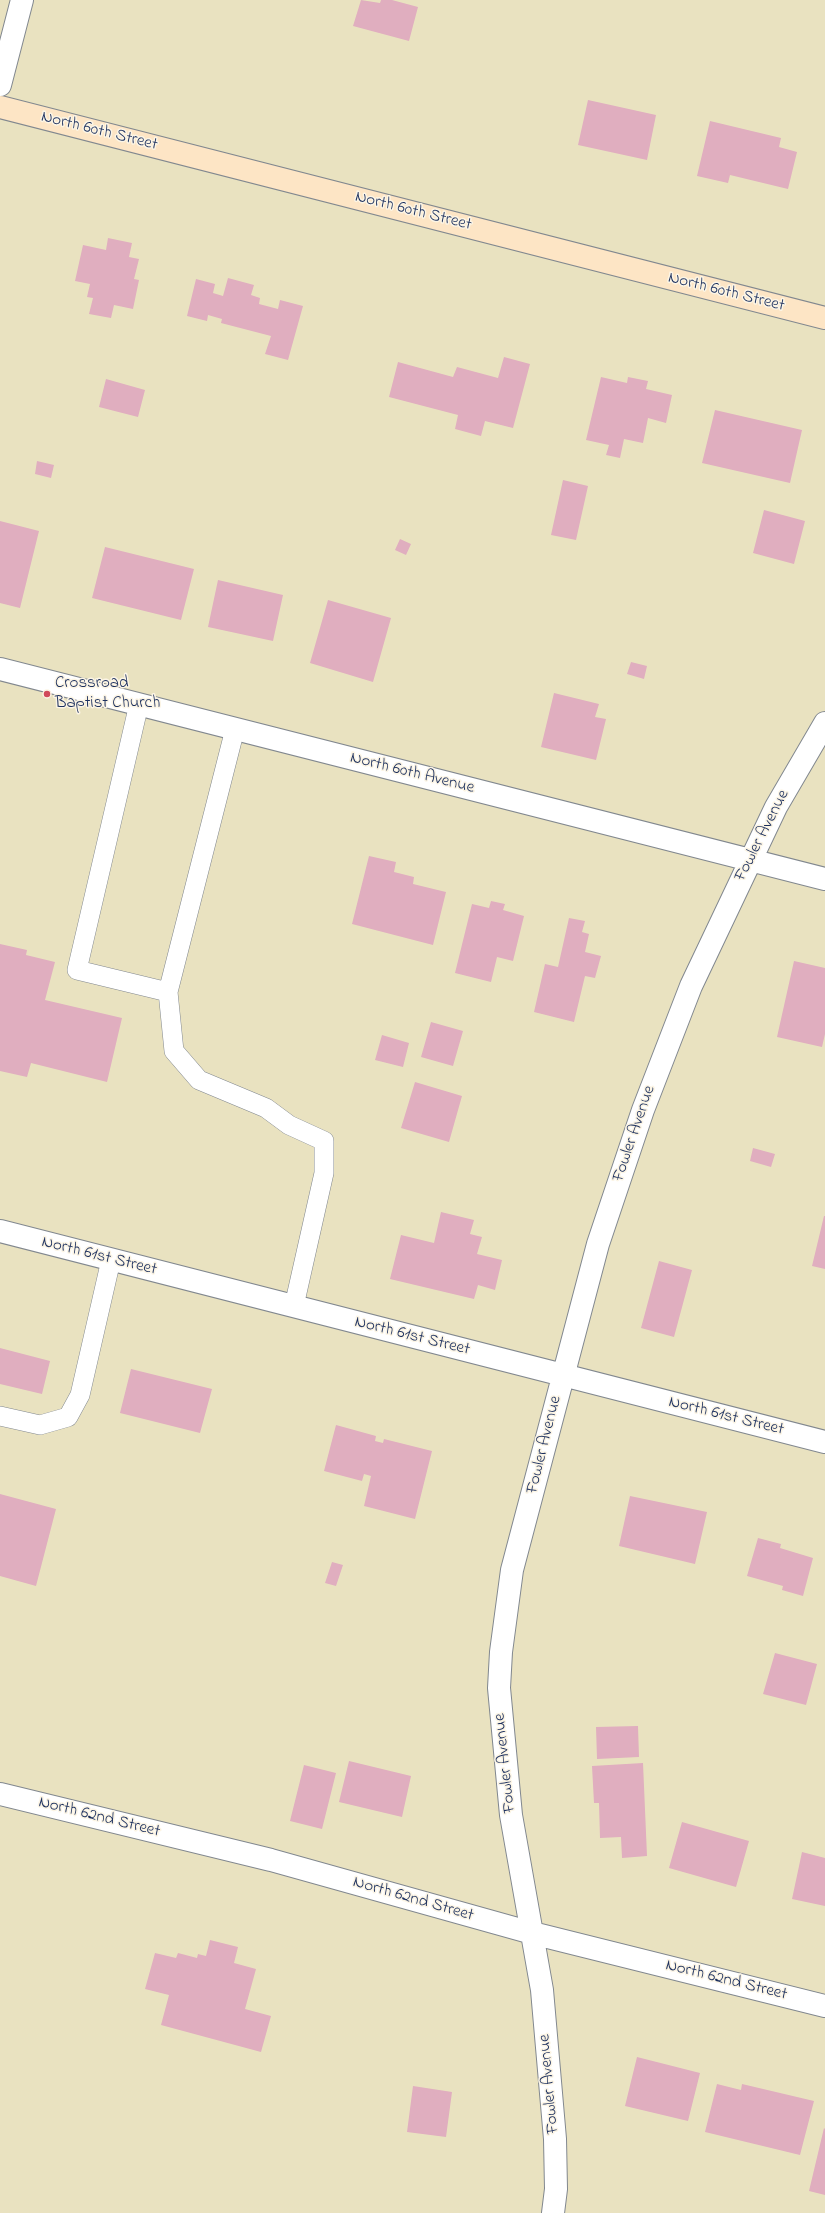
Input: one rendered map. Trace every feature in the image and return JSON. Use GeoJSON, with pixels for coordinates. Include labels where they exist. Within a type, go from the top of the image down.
{"type":"FeatureCollection","features":[{"type":"Feature","properties":{"kind":"main road","name":"North 60th Street"},"geometry":{"type":"LineString","coordinates":[[0,107],[825,318]]}},
{"type":"Feature","properties":{"kind":"street"},"geometry":{"type":"LineString","coordinates":[[0,85],[22,0]]}},
{"type":"Feature","properties":{"kind":"street","name":"North 60th Avenue"},"geometry":{"type":"LineString","coordinates":[[0,669],[825,879]]}},
{"type":"Feature","properties":{"kind":"street","name":"Fowler Avenue"},"geometry":{"type":"LineString","coordinates":[[553,2213],[556,2189],[555,2139],[542,1990],[511,1815],[499,1688],[512,1570],[562,1375],[598,1244],[643,1110],[691,986],[750,860],[776,807],[825,723]]}},
{"type":"Feature","properties":{"kind":"street","name":"North 61st Street"},"geometry":{"type":"LineString","coordinates":[[0,1231],[825,1442]]}},
{"type":"Feature","properties":{"kind":"street","name":"North 62nd Street"},"geometry":{"type":"LineString","coordinates":[[0,1794],[271,1860],[532,1933],[825,2006]]}},
{"type":"Feature","properties":{"kind":"lane"},"geometry":{"type":"LineString","coordinates":[[139,704],[77,970],[168,992]]}},
{"type":"Feature","properties":{"kind":"lane"},"geometry":{"type":"LineString","coordinates":[[235,729],[168,992],[174,1052],[199,1080],[266,1108],[289,1125],[324,1141],[324,1172],[294,1306]]}},
{"type":"Feature","properties":{"kind":"lane"},"geometry":{"type":"LineString","coordinates":[[0,1416],[40,1425],[68,1417],[80,1395],[111,1260]]}},
{"type":"Feature","properties":{"kind":"building"},"geometry":{"type":"Polygon","coordinates":[[[361,0],[380,3],[381,0],[392,0],[418,7],[409,41],[353,26],[361,0]]]}},
{"type":"Feature","properties":{"kind":"building"},"geometry":{"type":"Polygon","coordinates":[[[588,100],[656,115],[647,160],[578,145],[588,100]]]}},
{"type":"Feature","properties":{"kind":"building"},"geometry":{"type":"Polygon","coordinates":[[[710,121],[781,138],[779,147],[797,152],[788,189],[730,175],[728,183],[697,176],[710,121]]]}},
{"type":"Feature","properties":{"kind":"building"},"geometry":{"type":"Polygon","coordinates":[[[108,238],[132,243],[129,257],[139,259],[134,279],[139,280],[133,309],[114,305],[111,318],[89,314],[93,298],[87,297],[90,284],[75,281],[83,245],[106,250],[108,238]]]}},
{"type":"Feature","properties":{"kind":"building"},"geometry":{"type":"Polygon","coordinates":[[[228,278],[254,285],[251,295],[260,298],[259,304],[278,309],[280,300],[303,306],[288,360],[265,354],[271,336],[221,323],[222,319],[208,315],[207,321],[187,316],[196,279],[215,284],[213,293],[223,296],[228,278]]]}},
{"type":"Feature","properties":{"kind":"building"},"geometry":{"type":"Polygon","coordinates":[[[504,357],[530,364],[513,428],[485,421],[481,436],[455,429],[458,415],[389,397],[398,362],[453,377],[457,367],[498,378],[504,357]]]}},
{"type":"Feature","properties":{"kind":"building"},"geometry":{"type":"Polygon","coordinates":[[[601,377],[627,383],[628,377],[648,381],[646,389],[672,395],[666,423],[648,418],[643,443],[624,439],[620,458],[606,455],[609,445],[586,440],[601,377]]]}},
{"type":"Feature","properties":{"kind":"building"},"geometry":{"type":"Polygon","coordinates":[[[106,379],[145,390],[138,417],[99,407],[106,379]]]}},
{"type":"Feature","properties":{"kind":"building"},"geometry":{"type":"Polygon","coordinates":[[[715,410],[802,430],[790,483],[702,463],[715,410]]]}},
{"type":"Feature","properties":{"kind":"building"},"geometry":{"type":"Polygon","coordinates":[[[37,461],[54,465],[51,478],[35,474],[37,461]]]}},
{"type":"Feature","properties":{"kind":"building"},"geometry":{"type":"Polygon","coordinates":[[[563,480],[588,486],[576,540],[551,535],[563,480]]]}},
{"type":"Feature","properties":{"kind":"building"},"geometry":{"type":"Polygon","coordinates":[[[764,510],[805,521],[794,564],[753,553],[764,510]]]}},
{"type":"Feature","properties":{"kind":"building"},"geometry":{"type":"Polygon","coordinates":[[[0,521],[39,531],[20,608],[0,603],[0,521]]]}},
{"type":"Feature","properties":{"kind":"building"},"geometry":{"type":"Polygon","coordinates":[[[400,539],[411,544],[406,555],[395,550],[400,539]]]}},
{"type":"Feature","properties":{"kind":"building"},"geometry":{"type":"Polygon","coordinates":[[[105,547],[194,569],[181,620],[92,598],[105,547]]]}},
{"type":"Feature","properties":{"kind":"building"},"geometry":{"type":"Polygon","coordinates":[[[218,580],[283,595],[273,641],[208,627],[218,580]]]}},
{"type":"Feature","properties":{"kind":"building"},"geometry":{"type":"Polygon","coordinates":[[[328,600],[391,618],[373,682],[310,663],[328,600]]]}},
{"type":"Feature","properties":{"kind":"building"},"geometry":{"type":"Polygon","coordinates":[[[631,662],[647,666],[644,679],[627,674],[631,662]]]}},
{"type":"Feature","properties":{"kind":"building"},"geometry":{"type":"Polygon","coordinates":[[[554,693],[599,704],[595,717],[606,719],[596,760],[541,747],[554,693]]]}},
{"type":"Feature","properties":{"kind":"building"},"geometry":{"type":"Polygon","coordinates":[[[369,856],[396,862],[394,872],[414,877],[413,884],[446,892],[433,945],[352,924],[369,856]]]}},
{"type":"Feature","properties":{"kind":"building"},"geometry":{"type":"Polygon","coordinates":[[[491,901],[505,904],[503,910],[524,916],[513,961],[497,957],[491,982],[455,973],[472,904],[489,908],[491,901]]]}},
{"type":"Feature","properties":{"kind":"building"},"geometry":{"type":"Polygon","coordinates":[[[569,918],[585,921],[582,932],[589,934],[585,952],[601,956],[595,978],[585,976],[574,1022],[534,1012],[545,964],[558,967],[569,918]]]}},
{"type":"Feature","properties":{"kind":"building"},"geometry":{"type":"Polygon","coordinates":[[[0,944],[27,950],[26,955],[55,962],[45,1000],[122,1018],[107,1082],[31,1063],[27,1077],[0,1071],[0,944]]]}},
{"type":"Feature","properties":{"kind":"building"},"geometry":{"type":"Polygon","coordinates":[[[794,961],[825,968],[825,1034],[822,1047],[777,1037],[794,961]]]}},
{"type":"Feature","properties":{"kind":"building"},"geometry":{"type":"Polygon","coordinates":[[[431,1022],[463,1031],[453,1066],[421,1057],[431,1022]]]}},
{"type":"Feature","properties":{"kind":"building"},"geometry":{"type":"Polygon","coordinates":[[[382,1035],[409,1043],[403,1067],[375,1060],[382,1035]]]}},
{"type":"Feature","properties":{"kind":"building"},"geometry":{"type":"Polygon","coordinates":[[[415,1082],[462,1096],[449,1142],[401,1128],[415,1082]]]}},
{"type":"Feature","properties":{"kind":"building"},"geometry":{"type":"Polygon","coordinates":[[[753,1148],[775,1154],[771,1167],[750,1161],[753,1148]]]}},
{"type":"Feature","properties":{"kind":"building"},"geometry":{"type":"Polygon","coordinates":[[[441,1212],[474,1220],[470,1234],[482,1237],[477,1254],[502,1260],[495,1290],[478,1285],[474,1299],[390,1279],[401,1235],[434,1243],[441,1212]]]}},
{"type":"Feature","properties":{"kind":"building"},"geometry":{"type":"Polygon","coordinates":[[[825,1216],[825,1269],[812,1266],[825,1216]]]}},
{"type":"Feature","properties":{"kind":"building"},"geometry":{"type":"Polygon","coordinates":[[[659,1261],[692,1270],[674,1337],[641,1328],[659,1261]]]}},
{"type":"Feature","properties":{"kind":"building"},"geometry":{"type":"Polygon","coordinates":[[[0,1348],[50,1361],[42,1394],[0,1384],[0,1348]]]}},
{"type":"Feature","properties":{"kind":"building"},"geometry":{"type":"Polygon","coordinates":[[[131,1369],[212,1389],[200,1433],[120,1413],[131,1369]]]}},
{"type":"Feature","properties":{"kind":"building"},"geometry":{"type":"Polygon","coordinates":[[[336,1425],[376,1436],[375,1441],[383,1443],[384,1439],[432,1451],[415,1519],[364,1506],[371,1476],[364,1474],[362,1481],[324,1471],[336,1425]]]}},
{"type":"Feature","properties":{"kind":"building"},"geometry":{"type":"Polygon","coordinates":[[[0,1494],[56,1509],[36,1586],[0,1576],[0,1494]]]}},
{"type":"Feature","properties":{"kind":"building"},"geometry":{"type":"Polygon","coordinates":[[[630,1496],[707,1512],[695,1564],[619,1546],[630,1496]]]}},
{"type":"Feature","properties":{"kind":"building"},"geometry":{"type":"Polygon","coordinates":[[[758,1538],[781,1544],[780,1548],[813,1558],[803,1596],[782,1590],[783,1586],[747,1576],[758,1538]]]}},
{"type":"Feature","properties":{"kind":"building"},"geometry":{"type":"Polygon","coordinates":[[[332,1562],[343,1565],[336,1586],[325,1583],[332,1562]]]}},
{"type":"Feature","properties":{"kind":"building"},"geometry":{"type":"Polygon","coordinates":[[[775,1653],[817,1664],[806,1705],[763,1694],[775,1653]]]}},
{"type":"Feature","properties":{"kind":"building"},"geometry":{"type":"Polygon","coordinates":[[[638,1726],[639,1757],[597,1759],[596,1727],[638,1726]]]}},
{"type":"Feature","properties":{"kind":"building"},"geometry":{"type":"Polygon","coordinates":[[[349,1761],[411,1776],[402,1817],[339,1802],[349,1761]]]}},
{"type":"Feature","properties":{"kind":"building"},"geometry":{"type":"Polygon","coordinates":[[[643,1763],[647,1856],[622,1858],[621,1837],[600,1838],[599,1803],[594,1803],[592,1766],[643,1763]]]}},
{"type":"Feature","properties":{"kind":"building"},"geometry":{"type":"Polygon","coordinates":[[[304,1765],[336,1773],[322,1829],[290,1821],[304,1765]]]}},
{"type":"Feature","properties":{"kind":"building"},"geometry":{"type":"Polygon","coordinates":[[[682,1822],[749,1841],[736,1887],[669,1868],[682,1822]]]}},
{"type":"Feature","properties":{"kind":"building"},"geometry":{"type":"Polygon","coordinates":[[[802,1852],[825,1858],[825,1906],[792,1899],[802,1852]]]}},
{"type":"Feature","properties":{"kind":"building"},"geometry":{"type":"Polygon","coordinates":[[[210,1940],[238,1947],[234,1963],[256,1969],[245,2009],[271,2016],[261,2052],[161,2025],[169,1995],[145,1989],[155,1953],[176,1958],[178,1953],[197,1958],[198,1954],[206,1956],[210,1940]]]}},
{"type":"Feature","properties":{"kind":"building"},"geometry":{"type":"Polygon","coordinates":[[[637,2057],[700,2073],[688,2121],[625,2106],[637,2057]]]}},
{"type":"Feature","properties":{"kind":"building"},"geometry":{"type":"Polygon","coordinates":[[[717,2084],[741,2090],[742,2084],[814,2101],[800,2155],[705,2132],[717,2084]]]}},
{"type":"Feature","properties":{"kind":"building"},"geometry":{"type":"Polygon","coordinates":[[[413,2086],[452,2092],[446,2137],[407,2132],[413,2086]]]}},
{"type":"Feature","properties":{"kind":"building"},"geometry":{"type":"Polygon","coordinates":[[[824,2128],[825,2129],[825,2195],[809,2191],[824,2128]]]}},
{"type":"Feature","properties":{"kind":"place","name":"Crossroad Baptist Church"},"geometry":{"type":"Point","coordinates":[47,694]}}]}
